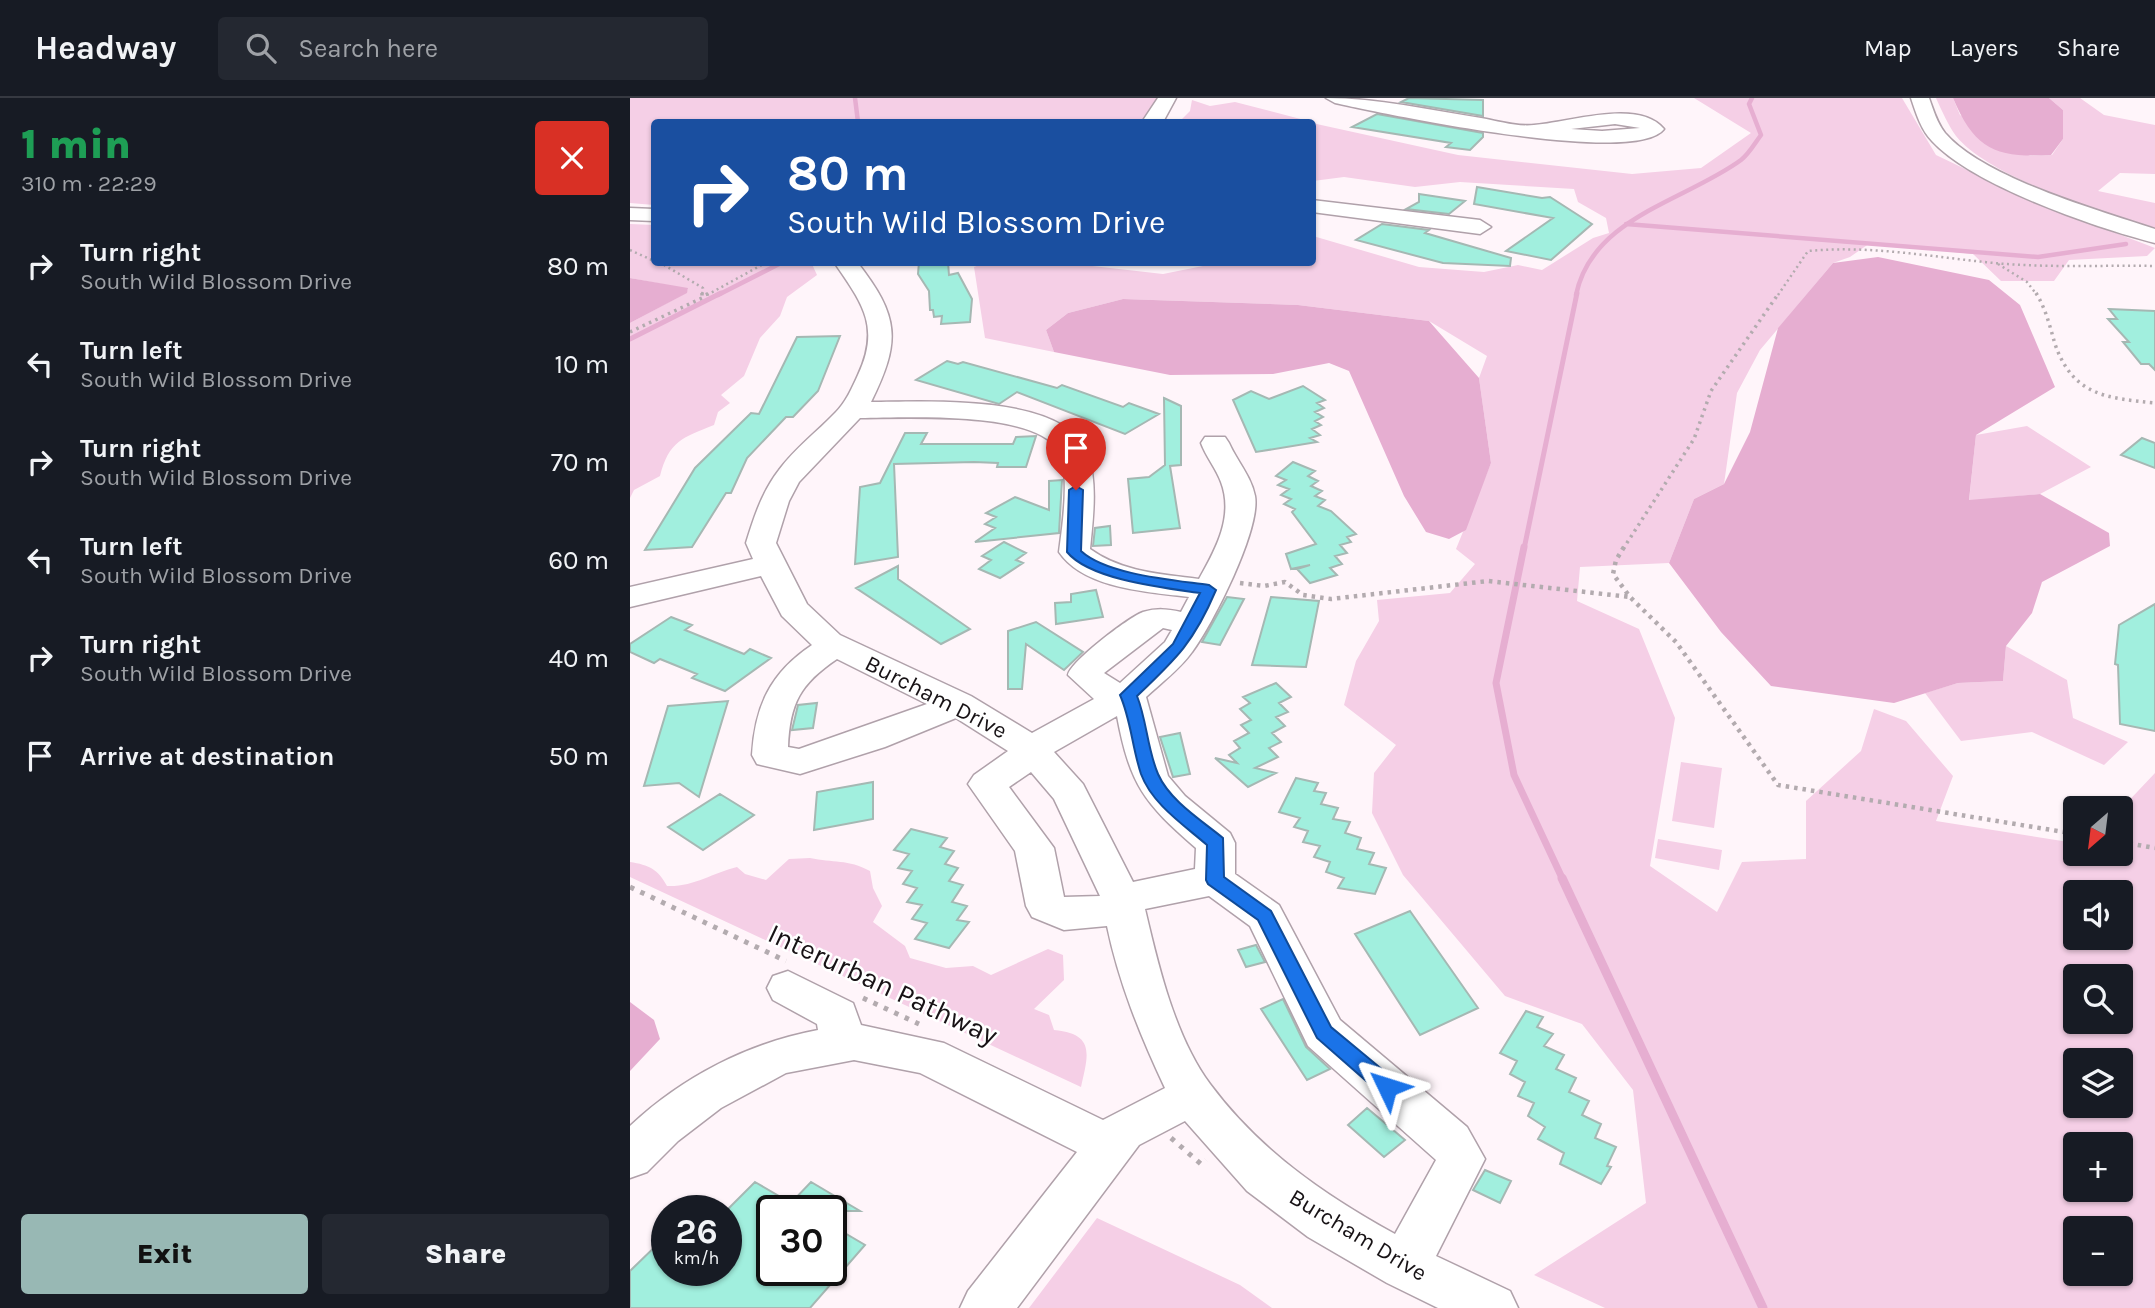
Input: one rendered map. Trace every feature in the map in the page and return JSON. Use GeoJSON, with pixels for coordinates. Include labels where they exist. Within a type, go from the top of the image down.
{"type":"FeatureCollection","features":[{"type":"Feature","properties":{"kind":"street"},"geometry":{"type":"LineString","coordinates":[[1155,119],[1167,98]]}},
{"type":"Feature","properties":{"kind":"street"},"geometry":{"type":"LineString","coordinates":[[1335,98],[1443,118],[1539,130]]}},
{"type":"Feature","properties":{"kind":"street"},"geometry":{"type":"LineString","coordinates":[[1920,98],[1935,134],[1958,155],[2062,202],[2155,236]]}},
{"type":"Feature","properties":{"kind":"street"},"geometry":{"type":"LineString","coordinates":[[1316,206],[1480,227]]}},
{"type":"Feature","properties":{"kind":"street"},"geometry":{"type":"LineString","coordinates":[[630,214],[651,215]]}},
{"type":"Feature","properties":{"kind":"street","name":"Burcham Drive"},"geometry":{"type":"LineString","coordinates":[[848,266],[863,285],[880,316],[883,331],[877,363],[853,410],[787,478],[771,506],[761,543],[793,609],[835,645],[959,704],[1031,749],[1070,793],[1123,904],[1139,975],[1164,1039],[1180,1116],[1246,1159],[1293,1199],[1405,1266],[1492,1308]]}},
{"type":"Feature","properties":{"kind":"street"},"geometry":{"type":"LineString","coordinates":[[853,410],[996,413],[1031,420],[1056,432],[1071,446],[1076,467],[1074,552],[1085,562],[1115,572],[1212,584]]}},
{"type":"Feature","properties":{"kind":"street"},"geometry":{"type":"LineString","coordinates":[[1215,443],[1236,483],[1241,512],[1233,546],[1179,647],[1128,695],[1031,749],[1014,767],[987,785],[1034,848],[1046,906],[1064,915],[1123,904],[1215,880]]}},
{"type":"Feature","properties":{"kind":"street"},"geometry":{"type":"LineString","coordinates":[[630,597],[770,565]]}},
{"type":"Feature","properties":{"kind":"street"},"geometry":{"type":"LineString","coordinates":[[1128,695],[1107,692],[1085,675],[1086,670],[1152,620],[1163,618],[1193,625]]}},
{"type":"Feature","properties":{"kind":"street"},"geometry":{"type":"LineString","coordinates":[[835,645],[796,671],[782,690],[770,732],[770,755],[800,762],[872,739],[959,704]]}},
{"type":"Feature","properties":{"kind":"street"},"geometry":{"type":"LineString","coordinates":[[1128,695],[1137,716],[1139,741],[1150,777],[1168,801],[1216,843],[1215,880]]}},
{"type":"Feature","properties":{"kind":"street"},"geometry":{"type":"LineString","coordinates":[[1215,880],[1265,916],[1324,1033],[1450,1141],[1461,1159],[1405,1266]]}},
{"type":"Feature","properties":{"kind":"street"},"geometry":{"type":"LineString","coordinates":[[790,976],[838,1015],[842,1045]]}},
{"type":"Feature","properties":{"kind":"street"},"geometry":{"type":"LineString","coordinates":[[630,1157],[661,1127],[705,1094],[777,1056],[854,1042],[928,1056],[1110,1146]]}},
{"type":"Feature","properties":{"kind":"street"},"geometry":{"type":"LineString","coordinates":[[986,1308],[1122,1131],[1180,1116]]}},
{"type":"Feature","properties":{"kind":"path"},"geometry":{"type":"LineString","coordinates":[[2063,832],[1779,785],[1676,642],[1630,597],[1613,574],[1616,561],[1694,439],[1711,391],[1808,251],[1828,248],[1892,251],[1997,263],[2155,266]]}},
{"type":"Feature","properties":{"kind":"path"},"geometry":{"type":"LineString","coordinates":[[630,250],[651,259]]}},
{"type":"Feature","properties":{"kind":"path"},"geometry":{"type":"LineString","coordinates":[[1997,263],[2029,284],[2045,310],[2060,356],[2077,382],[2106,397],[2155,403]]}},
{"type":"Feature","properties":{"kind":"path"},"geometry":{"type":"LineString","coordinates":[[665,266],[695,281],[703,288],[702,296],[705,296]]}},
{"type":"Feature","properties":{"kind":"path"},"geometry":{"type":"LineString","coordinates":[[630,332],[674,314],[759,266]]}},
{"type":"Feature","properties":{"kind":"path"},"geometry":{"type":"LineString","coordinates":[[1212,584],[1264,586],[1285,582],[1303,595],[1331,599],[1488,581],[1630,597]]}},
{"type":"Feature","properties":{"kind":"path"},"geometry":{"type":"LineString","coordinates":[[2133,844],[2155,848]]}},
{"type":"Feature","properties":{"kind":"path","name":"Interurban Pathway"},"geometry":{"type":"LineString","coordinates":[[630,887],[790,976]]}},
{"type":"Feature","properties":{"kind":"path","name":"Interurban Pathway"},"geometry":{"type":"LineString","coordinates":[[856,995],[932,1030]]}},
{"type":"Feature","properties":{"kind":"path"},"geometry":{"type":"LineString","coordinates":[[1180,1116],[1200,1164],[1207,1159]]}},
{"type":"Feature","properties":{"kind":"shaded area"},"geometry":{"type":"Polygon","coordinates":[[[630,98],[1159,98],[1146,119],[651,119],[651,205],[630,203],[630,98]]]}},
{"type":"Feature","properties":{"kind":"shaded area"},"geometry":{"type":"Polygon","coordinates":[[[1694,98],[1902,98],[1936,155],[2032,201],[2155,248],[2147,256],[2069,260],[2054,281],[2001,281],[1973,254],[1870,243],[1850,257],[1833,263],[1760,350],[1737,393],[1724,484],[1694,499],[1669,563],[1580,567],[1577,601],[1639,629],[1675,718],[1650,866],[1717,912],[1742,862],[1806,859],[1806,801],[1861,751],[1874,709],[1906,721],[1953,776],[1936,821],[2063,841],[2063,866],[2133,866],[2133,796],[2155,773],[2155,1308],[1605,1308],[1534,1275],[1646,1203],[1633,1090],[1582,1024],[1505,996],[1403,875],[1372,813],[1374,773],[1396,745],[1344,705],[1356,661],[1379,621],[1377,600],[1450,593],[1475,564],[1456,549],[1491,463],[1479,378],[1487,356],[1429,321],[1298,305],[1123,299],[1068,313],[1046,330],[1054,352],[985,338],[974,267],[977,266],[1092,266],[1163,274],[1203,266],[1316,266],[1316,237],[1419,267],[1484,272],[1518,265],[1542,270],[1593,238],[1609,233],[1606,218],[1578,202],[1574,189],[1460,182],[1415,187],[1344,177],[1316,181],[1316,124],[1458,155],[1632,174],[1701,168],[1751,133],[1694,98]]]}},
{"type":"Feature","properties":{"kind":"shaded area"},"geometry":{"type":"Polygon","coordinates":[[[1936,98],[1953,98],[1960,115],[2030,156],[2052,155],[2063,139],[2063,110],[2049,98],[2080,98],[2104,115],[2155,125],[2155,174],[2120,173],[2098,191],[2155,203],[2155,230],[2049,192],[1994,166],[1956,136],[1936,98]]]}},
{"type":"Feature","properties":{"kind":"shaded area"},"geometry":{"type":"Polygon","coordinates":[[[1953,98],[2049,98],[2063,110],[2063,139],[2051,155],[2032,156],[2002,152],[1979,140],[1961,116],[1953,98]]]}},
{"type":"Feature","properties":{"kind":"shaded area"},"geometry":{"type":"Polygon","coordinates":[[[1192,100],[1210,106],[1235,102],[1300,119],[1182,119],[1190,111],[1192,100]]]}},
{"type":"Feature","properties":{"kind":"shaded area"},"geometry":{"type":"Polygon","coordinates":[[[630,224],[651,225],[651,266],[813,266],[817,275],[787,297],[780,316],[760,338],[744,376],[721,395],[730,403],[718,412],[714,425],[678,442],[668,455],[660,476],[634,490],[630,498],[630,323],[686,293],[688,289],[630,278],[630,224]]]}},
{"type":"Feature","properties":{"kind":"shaded area"},"geometry":{"type":"Polygon","coordinates":[[[1878,257],[1989,280],[2020,305],[2055,387],[1976,435],[1969,500],[2040,494],[2109,533],[2110,546],[2042,582],[2032,613],[2006,646],[2003,681],[1958,683],[1894,703],[1771,686],[1721,632],[1669,563],[1694,499],[1724,484],[1750,432],[1778,328],[1833,263],[1878,257]]]}},
{"type":"Feature","properties":{"kind":"shaded area"},"geometry":{"type":"Polygon","coordinates":[[[630,278],[688,288],[687,293],[630,323],[630,278]]]}},
{"type":"Feature","properties":{"kind":"shaded area"},"geometry":{"type":"Polygon","coordinates":[[[1123,299],[1298,305],[1429,321],[1479,378],[1491,463],[1466,530],[1449,539],[1426,532],[1404,496],[1349,371],[1329,363],[1273,374],[1170,375],[1054,352],[1046,330],[1068,313],[1123,299]]]}},
{"type":"Feature","properties":{"kind":"shaded area"},"geometry":{"type":"Polygon","coordinates":[[[2027,426],[2091,467],[2040,494],[1969,501],[1976,435],[2027,426]]]}},
{"type":"Feature","properties":{"kind":"shaded area"},"geometry":{"type":"Polygon","coordinates":[[[2006,646],[2067,680],[2073,718],[2128,742],[2104,765],[2032,732],[1961,741],[1925,693],[1958,683],[2003,681],[2006,646]]]}},
{"type":"Feature","properties":{"kind":"shaded area"},"geometry":{"type":"Polygon","coordinates":[[[1681,762],[1722,768],[1714,828],[1672,821],[1681,762]]]}},
{"type":"Feature","properties":{"kind":"shaded area"},"geometry":{"type":"Polygon","coordinates":[[[1658,839],[1722,850],[1719,870],[1655,858],[1658,839]]]}},
{"type":"Feature","properties":{"kind":"shaded area"},"geometry":{"type":"Polygon","coordinates":[[[810,858],[847,863],[870,871],[873,888],[882,906],[873,922],[905,946],[910,958],[946,968],[973,966],[991,975],[1048,949],[1063,955],[1064,980],[1034,1009],[1049,1015],[1054,1030],[1068,1032],[1083,1041],[1087,1056],[1081,1087],[630,877],[630,862],[652,869],[667,886],[694,882],[737,867],[745,874],[766,880],[789,859],[810,858]]]}},
{"type":"Feature","properties":{"kind":"shaded area"},"geometry":{"type":"Polygon","coordinates":[[[630,1002],[654,1020],[660,1039],[630,1071],[630,1002]]]}},
{"type":"Feature","properties":{"kind":"shaded area"},"geometry":{"type":"Polygon","coordinates":[[[1097,1218],[1240,1285],[1272,1308],[1029,1308],[1097,1218]]]}},
{"type":"Feature","properties":{"kind":"building"},"geometry":{"type":"Polygon","coordinates":[[[1409,98],[1483,100],[1483,116],[1401,102],[1409,98]]]}},
{"type":"Feature","properties":{"kind":"building"},"geometry":{"type":"Polygon","coordinates":[[[1377,114],[1483,133],[1483,137],[1470,150],[1446,147],[1451,143],[1352,127],[1377,114]]]}},
{"type":"Feature","properties":{"kind":"building"},"geometry":{"type":"Polygon","coordinates":[[[1477,187],[1550,197],[1592,224],[1551,260],[1506,251],[1553,218],[1474,204],[1477,187]]]}},
{"type":"Feature","properties":{"kind":"building"},"geometry":{"type":"Polygon","coordinates":[[[1419,194],[1465,201],[1449,214],[1406,209],[1419,202],[1419,194]]]}},
{"type":"Feature","properties":{"kind":"building"},"geometry":{"type":"Polygon","coordinates":[[[1382,224],[1429,230],[1425,233],[1511,258],[1510,266],[1443,263],[1356,240],[1382,224]]]}},
{"type":"Feature","properties":{"kind":"building"},"geometry":{"type":"Polygon","coordinates":[[[919,266],[948,266],[949,275],[958,273],[972,299],[970,322],[941,324],[942,316],[934,317],[933,310],[930,310],[929,291],[918,274],[919,266]]]}},
{"type":"Feature","properties":{"kind":"building"},"geometry":{"type":"Polygon","coordinates":[[[2109,309],[2155,311],[2155,370],[2149,364],[2141,364],[2123,342],[2129,342],[2108,319],[2117,319],[2109,309]]]}},
{"type":"Feature","properties":{"kind":"building"},"geometry":{"type":"Polygon","coordinates":[[[840,336],[818,391],[793,417],[786,417],[747,458],[731,493],[726,493],[692,547],[645,550],[695,468],[751,413],[759,414],[797,337],[840,336]]]}},
{"type":"Feature","properties":{"kind":"building"},"geometry":{"type":"Polygon","coordinates":[[[947,361],[958,364],[963,362],[1057,388],[1062,385],[1123,407],[1129,403],[1159,414],[1125,434],[1017,392],[999,404],[916,380],[947,361]]]}},
{"type":"Feature","properties":{"kind":"building"},"geometry":{"type":"Polygon","coordinates":[[[1303,386],[1325,400],[1317,403],[1324,408],[1315,412],[1323,417],[1315,421],[1321,425],[1312,429],[1320,435],[1310,438],[1317,442],[1256,452],[1233,400],[1251,391],[1269,399],[1303,386]]]}},
{"type":"Feature","properties":{"kind":"building"},"geometry":{"type":"Polygon","coordinates":[[[1164,398],[1181,406],[1181,465],[1170,466],[1180,528],[1133,533],[1128,479],[1149,477],[1165,465],[1164,398]]]}},
{"type":"Feature","properties":{"kind":"building"},"geometry":{"type":"Polygon","coordinates":[[[905,433],[927,433],[921,444],[1013,444],[1016,437],[1036,436],[1026,467],[997,467],[998,463],[974,462],[894,464],[898,557],[855,564],[860,487],[880,483],[905,433]]]}},
{"type":"Feature","properties":{"kind":"building"},"geometry":{"type":"Polygon","coordinates":[[[2142,438],[2155,443],[2155,468],[2121,455],[2142,438]]]}},
{"type":"Feature","properties":{"kind":"building"},"geometry":{"type":"Polygon","coordinates":[[[1293,462],[1315,471],[1308,476],[1318,481],[1311,486],[1322,491],[1315,496],[1325,500],[1318,506],[1331,511],[1356,534],[1347,537],[1351,542],[1340,545],[1347,553],[1335,556],[1342,564],[1330,568],[1337,575],[1310,583],[1297,569],[1310,565],[1291,569],[1286,554],[1316,544],[1292,512],[1295,509],[1284,504],[1291,499],[1281,495],[1289,489],[1278,485],[1286,480],[1276,476],[1293,462]]]}},
{"type":"Feature","properties":{"kind":"building"},"geometry":{"type":"Polygon","coordinates":[[[1062,480],[1059,533],[975,542],[995,528],[985,524],[996,517],[986,513],[1015,497],[1049,510],[1049,481],[1062,480]]]}},
{"type":"Feature","properties":{"kind":"building"},"geometry":{"type":"Polygon","coordinates":[[[1110,526],[1111,545],[1093,546],[1095,528],[1110,526]]]}},
{"type":"Feature","properties":{"kind":"building"},"geometry":{"type":"Polygon","coordinates":[[[1004,542],[1026,553],[1016,560],[1023,563],[1000,578],[979,569],[991,560],[982,556],[1004,542]]]}},
{"type":"Feature","properties":{"kind":"building"},"geometry":{"type":"Polygon","coordinates":[[[898,566],[898,579],[970,629],[941,644],[856,588],[898,566]]]}},
{"type":"Feature","properties":{"kind":"building"},"geometry":{"type":"Polygon","coordinates":[[[1096,590],[1103,617],[1056,624],[1055,603],[1071,602],[1071,594],[1096,590]]]}},
{"type":"Feature","properties":{"kind":"building"},"geometry":{"type":"Polygon","coordinates":[[[1227,597],[1244,599],[1220,645],[1202,642],[1227,597]]]}},
{"type":"Feature","properties":{"kind":"building"},"geometry":{"type":"Polygon","coordinates":[[[1271,597],[1319,601],[1306,667],[1252,665],[1271,597]]]}},
{"type":"Feature","properties":{"kind":"building"},"geometry":{"type":"Polygon","coordinates":[[[2155,604],[2155,731],[2120,724],[2118,665],[2115,664],[2119,625],[2155,604]]]}},
{"type":"Feature","properties":{"kind":"building"},"geometry":{"type":"Polygon","coordinates":[[[671,617],[692,625],[685,630],[744,654],[750,649],[771,658],[725,691],[692,678],[697,674],[660,659],[654,663],[630,652],[630,644],[671,617]]]}},
{"type":"Feature","properties":{"kind":"building"},"geometry":{"type":"Polygon","coordinates":[[[1036,622],[1083,652],[1064,670],[1026,644],[1022,689],[1008,689],[1008,631],[1036,622]]]}},
{"type":"Feature","properties":{"kind":"building"},"geometry":{"type":"Polygon","coordinates":[[[1276,683],[1291,697],[1279,703],[1288,712],[1276,717],[1285,726],[1272,733],[1281,742],[1269,748],[1278,757],[1255,768],[1276,773],[1248,787],[1215,758],[1237,763],[1229,755],[1240,748],[1234,741],[1249,733],[1241,725],[1251,720],[1240,709],[1250,703],[1243,697],[1276,683]]]}},
{"type":"Feature","properties":{"kind":"building"},"geometry":{"type":"Polygon","coordinates":[[[728,701],[699,797],[679,783],[644,786],[668,706],[728,701]]]}},
{"type":"Feature","properties":{"kind":"building"},"geometry":{"type":"Polygon","coordinates":[[[817,703],[813,728],[792,730],[798,705],[817,703]]]}},
{"type":"Feature","properties":{"kind":"building"},"geometry":{"type":"Polygon","coordinates":[[[1180,733],[1190,774],[1173,777],[1160,737],[1180,733]]]}},
{"type":"Feature","properties":{"kind":"building"},"geometry":{"type":"Polygon","coordinates":[[[1296,778],[1318,783],[1314,791],[1326,793],[1321,804],[1338,808],[1333,819],[1350,822],[1345,833],[1361,838],[1357,849],[1374,853],[1369,864],[1386,868],[1375,894],[1338,888],[1344,878],[1326,872],[1330,862],[1314,857],[1320,846],[1303,842],[1308,831],[1294,827],[1300,818],[1279,812],[1296,778]]]}},
{"type":"Feature","properties":{"kind":"building"},"geometry":{"type":"Polygon","coordinates":[[[873,782],[873,819],[814,830],[817,792],[873,782]]]}},
{"type":"Feature","properties":{"kind":"building"},"geometry":{"type":"Polygon","coordinates":[[[720,794],[754,815],[703,850],[668,827],[720,794]]]}},
{"type":"Feature","properties":{"kind":"building"},"geometry":{"type":"Polygon","coordinates":[[[911,829],[947,838],[940,847],[954,851],[945,864],[958,868],[949,881],[963,885],[952,902],[967,906],[957,920],[969,922],[949,948],[915,939],[927,923],[912,919],[922,905],[907,902],[917,888],[903,884],[912,871],[898,868],[909,854],[894,850],[911,829]]]}},
{"type":"Feature","properties":{"kind":"building"},"geometry":{"type":"Polygon","coordinates":[[[1410,911],[1478,1008],[1420,1035],[1355,934],[1410,911]]]}},
{"type":"Feature","properties":{"kind":"building"},"geometry":{"type":"Polygon","coordinates":[[[1256,945],[1265,962],[1246,967],[1238,950],[1256,945]]]}},
{"type":"Feature","properties":{"kind":"building"},"geometry":{"type":"Polygon","coordinates":[[[1283,999],[1306,1047],[1330,1069],[1307,1080],[1261,1009],[1283,999]]]}},
{"type":"Feature","properties":{"kind":"building"},"geometry":{"type":"Polygon","coordinates":[[[1526,1011],[1543,1017],[1537,1027],[1553,1034],[1544,1046],[1564,1055],[1556,1069],[1576,1078],[1569,1092],[1589,1101],[1582,1115],[1601,1124],[1595,1138],[1616,1147],[1607,1166],[1611,1167],[1601,1184],[1560,1164],[1564,1153],[1538,1139],[1545,1127],[1528,1116],[1534,1103],[1518,1096],[1525,1082],[1510,1074],[1517,1061],[1500,1053],[1526,1011]]]}},
{"type":"Feature","properties":{"kind":"building"},"geometry":{"type":"Polygon","coordinates":[[[1367,1108],[1405,1140],[1384,1157],[1348,1125],[1367,1108]]]}},
{"type":"Feature","properties":{"kind":"building"},"geometry":{"type":"Polygon","coordinates":[[[1485,1170],[1511,1181],[1500,1203],[1473,1190],[1485,1170]]]}},
{"type":"Feature","properties":{"kind":"building"},"geometry":{"type":"Polygon","coordinates":[[[755,1182],[777,1195],[756,1195],[756,1286],[829,1286],[810,1308],[630,1308],[630,1271],[651,1251],[651,1286],[742,1286],[742,1195],[755,1182]]]}},
{"type":"Feature","properties":{"kind":"building"},"geometry":{"type":"Polygon","coordinates":[[[811,1182],[833,1195],[799,1195],[811,1182]]]}},
{"type":"Feature","properties":{"kind":"building"},"geometry":{"type":"Polygon","coordinates":[[[847,1203],[860,1211],[847,1211],[847,1203]]]}},
{"type":"Feature","properties":{"kind":"building"},"geometry":{"type":"Polygon","coordinates":[[[847,1234],[865,1245],[847,1266],[847,1234]]]}},
{"type":"Feature","properties":{"kind":"waterway"},"geometry":{"type":"LineString","coordinates":[[855,98],[858,119]]}},
{"type":"Feature","properties":{"kind":"waterway"},"geometry":{"type":"LineString","coordinates":[[1628,224],[1747,155],[1761,135],[1749,104],[1752,98]]}},
{"type":"Feature","properties":{"kind":"waterway"},"geometry":{"type":"LineString","coordinates":[[1576,295],[1585,268],[1601,247],[1628,224]]}},
{"type":"Feature","properties":{"kind":"waterway"},"geometry":{"type":"LineString","coordinates":[[1628,224],[2038,257],[2126,244]]}},
{"type":"Feature","properties":{"kind":"waterway"},"geometry":{"type":"LineString","coordinates":[[718,295],[775,266]]}},
{"type":"Feature","properties":{"kind":"waterway"},"geometry":{"type":"LineString","coordinates":[[630,339],[721,293]]}},
{"type":"Feature","properties":{"kind":"waterway"},"geometry":{"type":"LineString","coordinates":[[1524,549],[1577,293]]}},
{"type":"Feature","properties":{"kind":"waterway"},"geometry":{"type":"LineString","coordinates":[[1524,547],[1496,683],[1514,775],[1563,880]]}},
{"type":"Feature","properties":{"kind":"waterway"},"geometry":{"type":"LineString","coordinates":[[1562,878],[1763,1308]]}},
{"type":"Feature","properties":{"kind":"route"},"geometry":{"type":"LineString","coordinates":[[1076,490],[1074,552],[1085,562],[1154,582],[1209,590],[1196,620],[1179,647],[1128,695],[1137,716],[1139,741],[1150,777],[1168,801],[1216,843],[1215,880],[1265,916],[1324,1033],[1387,1087]]}}]}
